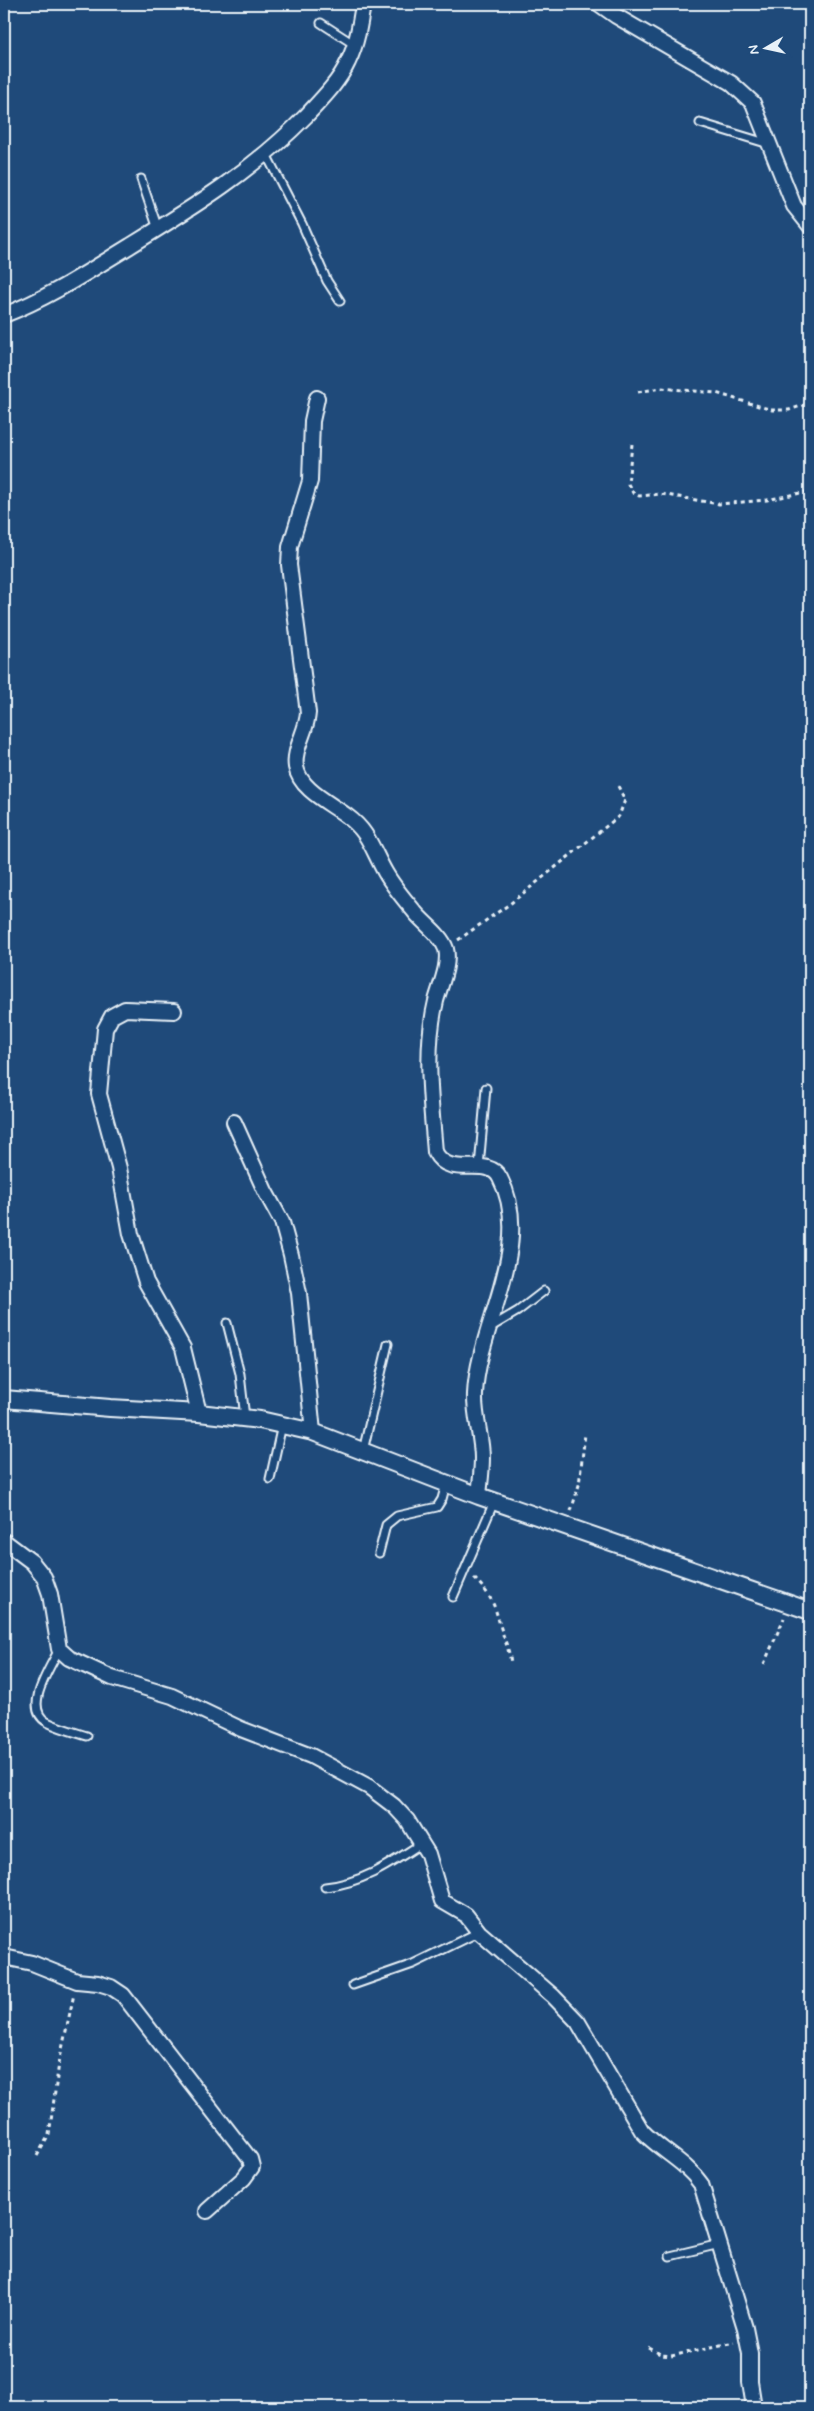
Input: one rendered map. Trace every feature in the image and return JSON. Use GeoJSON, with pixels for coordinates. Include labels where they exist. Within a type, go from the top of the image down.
{"type":"FeatureCollection","features":[{"type":"Feature","properties":{"kind":"street"},"geometry":{"type":"LineString","coordinates":[[4,315],[49,296],[227,185],[266,154],[322,100],[348,64],[356,45],[363,4]]}},
{"type":"Feature","properties":{"kind":"street"},"geometry":{"type":"LineString","coordinates":[[599,4],[740,90],[753,103],[794,206],[810,226]]}},
{"type":"Feature","properties":{"kind":"street"},"geometry":{"type":"LineString","coordinates":[[317,398],[312,421],[310,481],[290,547],[289,566],[308,713],[307,724],[295,755],[296,768],[301,780],[359,826],[370,840],[393,886],[438,937],[446,949],[446,962],[435,1005],[428,1056],[435,1152],[440,1161],[450,1166],[486,1167],[499,1176],[506,1191],[511,1215],[511,1246],[489,1329],[475,1393],[487,1499]]}},
{"type":"Feature","properties":{"kind":"street"},"geometry":{"type":"LineString","coordinates":[[174,1011],[125,1009],[112,1016],[105,1029],[99,1094],[102,1112],[112,1139],[131,1234],[146,1282],[183,1348],[199,1412]]}},
{"type":"Feature","properties":{"kind":"street"},"geometry":{"type":"LineString","coordinates":[[234,1122],[282,1222],[291,1255],[299,1293],[313,1432]]}},
{"type":"Feature","properties":{"kind":"street"},"geometry":{"type":"LineString","coordinates":[[4,1399],[110,1408],[199,1412],[282,1425],[313,1432],[487,1499],[810,1611]]}},
{"type":"Feature","properties":{"kind":"street"},"geometry":{"type":"LineString","coordinates":[[4,1541],[32,1562],[44,1577],[50,1594],[59,1649],[79,1665],[112,1678],[172,1696],[241,1729],[330,1765],[369,1787],[394,1806],[407,1820],[428,1854],[442,1901],[460,1910],[479,1932],[553,1996],[578,2022],[642,2131],[655,2145],[692,2172],[701,2184],[747,2340],[754,2407]]}},
{"type":"Feature","properties":{"kind":"street"},"geometry":{"type":"LineString","coordinates":[[4,1957],[32,1963],[77,1981],[98,1983],[111,1987],[123,1995],[250,2159],[252,2167],[244,2178],[207,2211]]}},
{"type":"Feature","properties":{"kind":"lane"},"geometry":{"type":"LineString","coordinates":[[321,23],[356,45]]}},
{"type":"Feature","properties":{"kind":"lane"},"geometry":{"type":"LineString","coordinates":[[700,123],[770,144]]}},
{"type":"Feature","properties":{"kind":"lane"},"geometry":{"type":"LineString","coordinates":[[266,154],[302,224],[327,281],[340,301]]}},
{"type":"Feature","properties":{"kind":"lane"},"geometry":{"type":"LineString","coordinates":[[141,179],[158,229]]}},
{"type":"Feature","properties":{"kind":"lane"},"geometry":{"type":"LineString","coordinates":[[479,1167],[486,1088]]}},
{"type":"Feature","properties":{"kind":"lane"},"geometry":{"type":"LineString","coordinates":[[489,1329],[544,1291]]}},
{"type":"Feature","properties":{"kind":"lane"},"geometry":{"type":"LineString","coordinates":[[227,1323],[240,1374],[245,1419]]}},
{"type":"Feature","properties":{"kind":"lane"},"geometry":{"type":"LineString","coordinates":[[363,1451],[388,1344]]}},
{"type":"Feature","properties":{"kind":"lane"},"geometry":{"type":"LineString","coordinates":[[270,1479],[282,1425]]}},
{"type":"Feature","properties":{"kind":"lane"},"geometry":{"type":"LineString","coordinates":[[379,1554],[386,1525],[397,1516],[437,1507],[442,1499],[446,1484]]}},
{"type":"Feature","properties":{"kind":"lane"},"geometry":{"type":"LineString","coordinates":[[452,1597],[465,1569],[487,1499]]}},
{"type":"Feature","properties":{"kind":"lane"},"geometry":{"type":"LineString","coordinates":[[59,1649],[36,1700],[37,1711],[46,1722],[87,1736]]}},
{"type":"Feature","properties":{"kind":"lane"},"geometry":{"type":"LineString","coordinates":[[325,1887],[345,1885],[362,1880],[422,1843]]}},
{"type":"Feature","properties":{"kind":"lane"},"geometry":{"type":"LineString","coordinates":[[353,1985],[413,1964],[479,1932]]}},
{"type":"Feature","properties":{"kind":"lane"},"geometry":{"type":"LineString","coordinates":[[670,2256],[720,2244]]}},
{"type":"Feature","properties":{"kind":"path"},"geometry":{"type":"LineString","coordinates":[[638,392],[661,388],[716,393],[772,410],[789,410],[810,403]]}},
{"type":"Feature","properties":{"kind":"path"},"geometry":{"type":"LineString","coordinates":[[632,444],[628,484],[633,493],[639,496],[661,494],[719,504],[767,500],[810,491]]}},
{"type":"Feature","properties":{"kind":"path"},"geometry":{"type":"LineString","coordinates":[[446,949],[511,903],[619,816],[626,800],[617,784]]}},
{"type":"Feature","properties":{"kind":"path"},"geometry":{"type":"LineString","coordinates":[[565,1525],[579,1485],[585,1434]]}},
{"type":"Feature","properties":{"kind":"path"},"geometry":{"type":"LineString","coordinates":[[465,1569],[488,1592],[496,1606],[501,1627],[509,1646],[511,1663]]}},
{"type":"Feature","properties":{"kind":"path"},"geometry":{"type":"LineString","coordinates":[[764,1664],[790,1604]]}},
{"type":"Feature","properties":{"kind":"path"},"geometry":{"type":"LineString","coordinates":[[37,2156],[49,2135],[59,2063],[77,1981]]}},
{"type":"Feature","properties":{"kind":"path"},"geometry":{"type":"LineString","coordinates":[[649,2348],[662,2355],[671,2356],[747,2340]]}}]}
